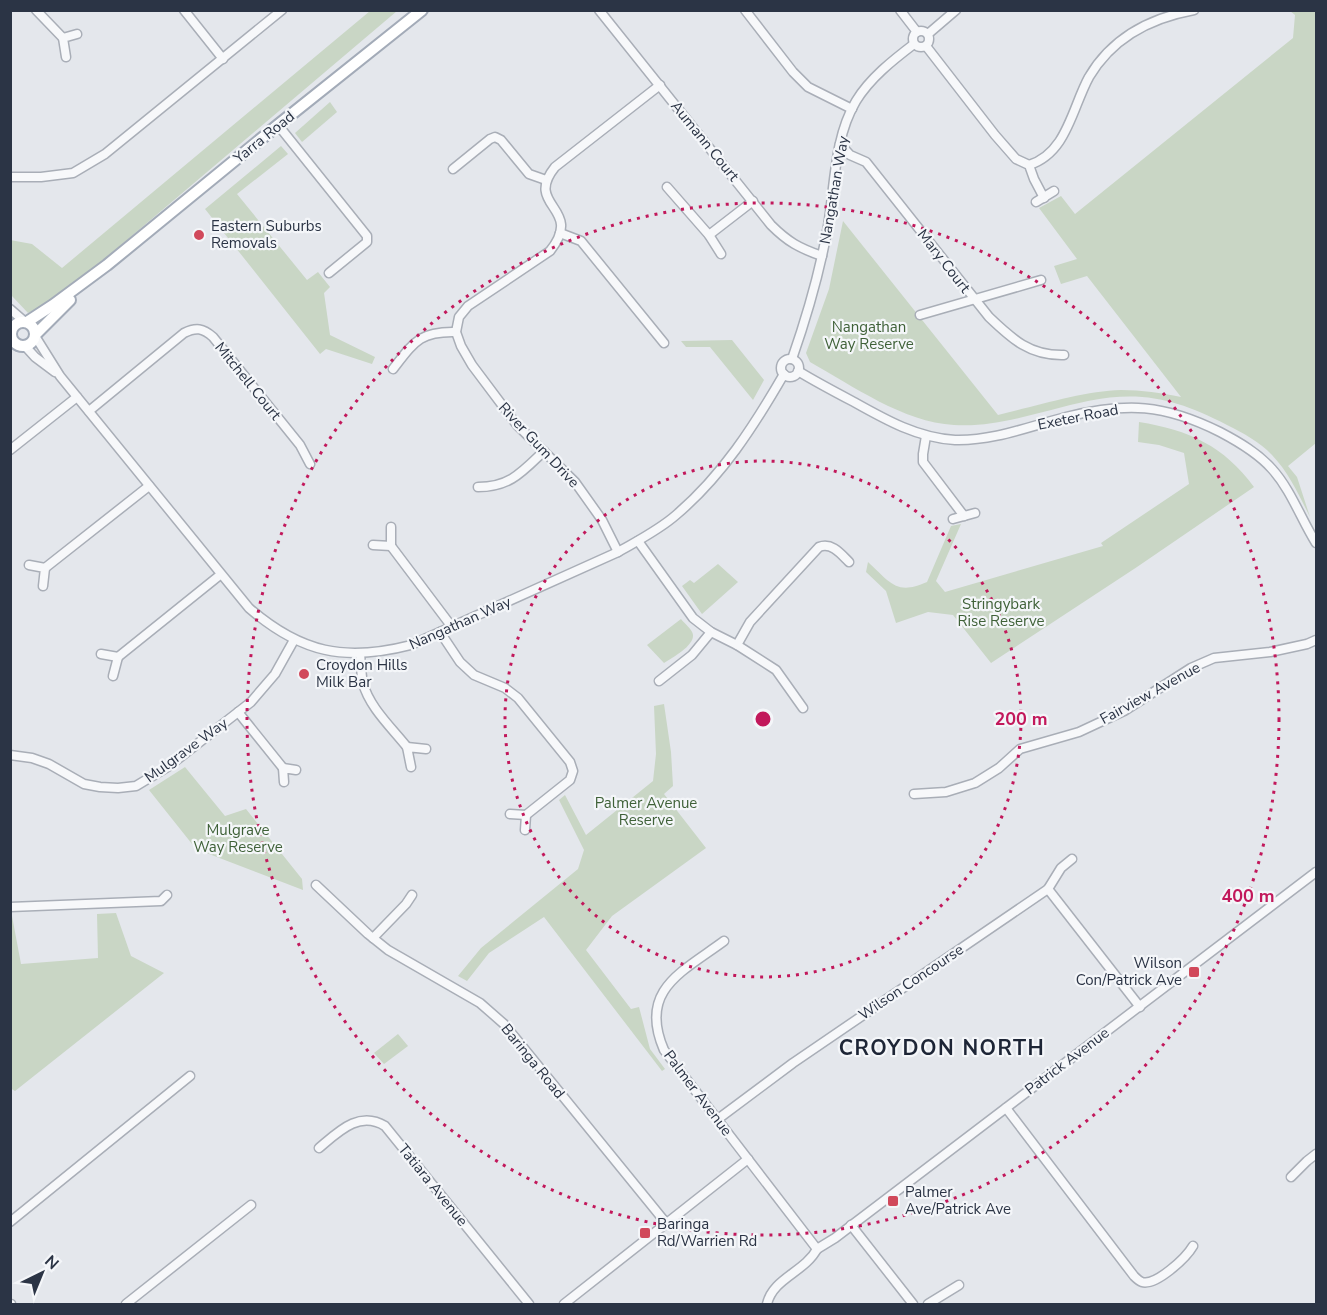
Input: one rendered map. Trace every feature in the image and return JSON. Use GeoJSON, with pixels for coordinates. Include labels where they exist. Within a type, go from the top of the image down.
{"type":"FeatureCollection","features":[{"type":"Feature","properties":{"kind":"main road","name":"Yarra Road"},"geometry":{"type":"LineString","coordinates":[[26,322],[47,310],[107,265],[422,10]]}},
{"type":"Feature","properties":{"kind":"main road","name":"Yarra Road"},"geometry":{"type":"LineString","coordinates":[[35,335],[107,265]]}},
{"type":"Feature","properties":{"kind":"main road"},"geometry":{"type":"LineString","coordinates":[[10,352],[24,346],[31,342],[35,335],[34,328],[26,322],[14,325],[11,333],[16,344],[24,346]]}},
{"type":"Feature","properties":{"kind":"street"},"geometry":{"type":"LineString","coordinates":[[36,10],[63,38],[66,57]]}},
{"type":"Feature","properties":{"kind":"street"},"geometry":{"type":"LineString","coordinates":[[184,10],[223,59]]}},
{"type":"Feature","properties":{"kind":"street"},"geometry":{"type":"LineString","coordinates":[[10,177],[41,177],[73,173],[105,154],[282,10]]}},
{"type":"Feature","properties":{"kind":"street","name":"Aumann Court"},"geometry":{"type":"LineString","coordinates":[[599,10],[771,225],[789,242],[822,256]]}},
{"type":"Feature","properties":{"kind":"street"},"geometry":{"type":"LineString","coordinates":[[745,10],[808,87],[852,110]]}},
{"type":"Feature","properties":{"kind":"street"},"geometry":{"type":"LineString","coordinates":[[900,10],[917,32]]}},
{"type":"Feature","properties":{"kind":"street"},"geometry":{"type":"LineString","coordinates":[[928,34],[956,10]]}},
{"type":"Feature","properties":{"kind":"street"},"geometry":{"type":"LineString","coordinates":[[926,46],[995,135],[1016,159],[1029,165],[1040,161],[1056,144],[1068,127],[1090,76],[1113,48],[1130,34],[1148,24],[1168,15],[1194,10]]}},
{"type":"Feature","properties":{"kind":"street"},"geometry":{"type":"LineString","coordinates":[[921,30],[928,34],[930,39],[926,46],[921,47],[914,44],[913,36],[921,30]]}},
{"type":"Feature","properties":{"kind":"street"},"geometry":{"type":"LineString","coordinates":[[63,38],[77,34]]}},
{"type":"Feature","properties":{"kind":"street","name":"Nangathan Way"},"geometry":{"type":"LineString","coordinates":[[792,359],[822,256],[840,144],[852,110],[870,82],[890,62],[914,44]]}},
{"type":"Feature","properties":{"kind":"street"},"geometry":{"type":"LineString","coordinates":[[393,369],[421,338],[430,333],[456,333],[459,317],[468,306],[550,251],[557,242],[562,225],[559,215],[547,198],[546,180],[555,167],[660,85]]}},
{"type":"Feature","properties":{"kind":"street"},"geometry":{"type":"LineString","coordinates":[[278,125],[368,236],[367,242],[329,273]]}},
{"type":"Feature","properties":{"kind":"street"},"geometry":{"type":"LineString","coordinates":[[453,169],[495,137],[501,140],[529,174],[546,180]]}},
{"type":"Feature","properties":{"kind":"street","name":"Mary Court"},"geometry":{"type":"LineString","coordinates":[[840,144],[850,155],[866,162],[974,300],[1008,335],[1041,354],[1064,355]]}},
{"type":"Feature","properties":{"kind":"street"},"geometry":{"type":"LineString","coordinates":[[1029,165],[1040,200],[1054,191]]}},
{"type":"Feature","properties":{"kind":"street"},"geometry":{"type":"LineString","coordinates":[[668,187],[709,235],[721,254]]}},
{"type":"Feature","properties":{"kind":"street"},"geometry":{"type":"LineString","coordinates":[[709,235],[753,201]]}},
{"type":"Feature","properties":{"kind":"street"},"geometry":{"type":"LineString","coordinates":[[560,233],[581,241],[664,343]]}},
{"type":"Feature","properties":{"kind":"street"},"geometry":{"type":"LineString","coordinates":[[920,315],[1041,280]]}},
{"type":"Feature","properties":{"kind":"street"},"geometry":{"type":"LineString","coordinates":[[10,309],[26,322]]}},
{"type":"Feature","properties":{"kind":"street","name":"Mitchell Court"},"geometry":{"type":"LineString","coordinates":[[88,411],[184,333],[202,329],[213,337],[300,445],[310,465]]}},
{"type":"Feature","properties":{"kind":"street","name":"River Gum Drive"},"geometry":{"type":"LineString","coordinates":[[456,333],[461,346],[489,390],[517,425],[569,475],[588,498],[618,552]]}},
{"type":"Feature","properties":{"kind":"street","name":"Nangathan Way"},"geometry":{"type":"LineString","coordinates":[[35,335],[60,376],[249,608],[271,627],[294,640],[324,650],[360,654],[385,652],[411,645],[618,552],[675,517],[707,487],[732,458],[784,374]]}},
{"type":"Feature","properties":{"kind":"street","name":"Nangathan Way"},"geometry":{"type":"LineString","coordinates":[[24,346],[60,376]]}},
{"type":"Feature","properties":{"kind":"street"},"geometry":{"type":"LineString","coordinates":[[792,359],[798,363],[798,371],[792,376],[784,374],[781,369],[782,363],[792,359]]}},
{"type":"Feature","properties":{"kind":"street","name":"Exeter Road"},"geometry":{"type":"LineString","coordinates":[[798,371],[886,419],[926,436],[957,440],[987,438],[1061,418],[1113,408],[1142,408],[1175,413],[1234,439],[1272,468],[1316,541]]}},
{"type":"Feature","properties":{"kind":"street"},"geometry":{"type":"LineString","coordinates":[[10,450],[77,397]]}},
{"type":"Feature","properties":{"kind":"street"},"geometry":{"type":"LineString","coordinates":[[926,436],[922,454],[923,462],[964,516]]}},
{"type":"Feature","properties":{"kind":"street"},"geometry":{"type":"LineString","coordinates":[[478,487],[494,487],[506,483],[544,451]]}},
{"type":"Feature","properties":{"kind":"street"},"geometry":{"type":"LineString","coordinates":[[43,586],[45,568],[149,486]]}},
{"type":"Feature","properties":{"kind":"street"},"geometry":{"type":"LineString","coordinates":[[952,519],[975,513]]}},
{"type":"Feature","properties":{"kind":"street"},"geometry":{"type":"LineString","coordinates":[[391,527],[391,546],[452,627]]}},
{"type":"Feature","properties":{"kind":"street"},"geometry":{"type":"LineString","coordinates":[[638,541],[693,618],[711,632],[777,670],[803,708]]}},
{"type":"Feature","properties":{"kind":"street"},"geometry":{"type":"LineString","coordinates":[[373,544],[391,546]]}},
{"type":"Feature","properties":{"kind":"street"},"geometry":{"type":"LineString","coordinates":[[737,645],[750,622],[814,550],[824,545],[832,547],[849,562]]}},
{"type":"Feature","properties":{"kind":"street"},"geometry":{"type":"LineString","coordinates":[[30,565],[45,568]]}},
{"type":"Feature","properties":{"kind":"street"},"geometry":{"type":"LineString","coordinates":[[113,675],[118,657],[220,574]]}},
{"type":"Feature","properties":{"kind":"street"},"geometry":{"type":"LineString","coordinates":[[440,632],[460,662],[474,675],[504,688],[518,698],[570,762],[573,771],[570,780],[526,815],[510,814]]}},
{"type":"Feature","properties":{"kind":"street"},"geometry":{"type":"LineString","coordinates":[[659,681],[692,655],[711,632]]}},
{"type":"Feature","properties":{"kind":"street","name":"Mulgrave Way"},"geometry":{"type":"LineString","coordinates":[[10,755],[32,758],[49,764],[84,784],[92,786],[118,788],[136,786],[169,766],[238,712],[269,682],[294,640]]}},
{"type":"Feature","properties":{"kind":"street","name":"Fairview Avenue"},"geometry":{"type":"LineString","coordinates":[[914,794],[946,792],[975,783],[999,768],[1020,749],[1079,732],[1124,711],[1191,668],[1214,658],[1270,652],[1317,640]]}},
{"type":"Feature","properties":{"kind":"street"},"geometry":{"type":"LineString","coordinates":[[101,654],[118,657]]}},
{"type":"Feature","properties":{"kind":"street"},"geometry":{"type":"LineString","coordinates":[[360,654],[363,684],[385,720],[407,747],[411,767]]}},
{"type":"Feature","properties":{"kind":"street"},"geometry":{"type":"LineString","coordinates":[[238,712],[283,768],[284,782]]}},
{"type":"Feature","properties":{"kind":"street"},"geometry":{"type":"LineString","coordinates":[[407,747],[426,749]]}},
{"type":"Feature","properties":{"kind":"street"},"geometry":{"type":"LineString","coordinates":[[283,768],[297,770]]}},
{"type":"Feature","properties":{"kind":"street"},"geometry":{"type":"LineString","coordinates":[[525,830],[526,815]]}},
{"type":"Feature","properties":{"kind":"street","name":"Wilson Concourse"},"geometry":{"type":"LineString","coordinates":[[718,1119],[793,1063],[1048,889],[1061,868],[1072,858]]}},
{"type":"Feature","properties":{"kind":"street","name":"Patrick Avenue"},"geometry":{"type":"LineString","coordinates":[[767,1305],[773,1289],[809,1261],[817,1249],[1317,872]]}},
{"type":"Feature","properties":{"kind":"street","name":"Baringa Road"},"geometry":{"type":"LineString","coordinates":[[316,885],[373,938],[408,963],[480,1003],[504,1024],[666,1223]]}},
{"type":"Feature","properties":{"kind":"street"},"geometry":{"type":"LineString","coordinates":[[1048,889],[1140,1006]]}},
{"type":"Feature","properties":{"kind":"street"},"geometry":{"type":"LineString","coordinates":[[10,907],[161,901],[167,895]]}},
{"type":"Feature","properties":{"kind":"street"},"geometry":{"type":"LineString","coordinates":[[373,938],[412,895]]}},
{"type":"Feature","properties":{"kind":"street","name":"Palmer Avenue"},"geometry":{"type":"LineString","coordinates":[[724,941],[668,984],[659,999],[655,1017],[657,1034],[664,1050],[817,1249]]}},
{"type":"Feature","properties":{"kind":"street"},"geometry":{"type":"LineString","coordinates":[[10,1222],[190,1076]]}},
{"type":"Feature","properties":{"kind":"street"},"geometry":{"type":"LineString","coordinates":[[1006,1108],[1134,1276],[1142,1282],[1151,1282],[1187,1257],[1193,1246]]}},
{"type":"Feature","properties":{"kind":"street","name":"Tatiara Avenue"},"geometry":{"type":"LineString","coordinates":[[319,1148],[354,1122],[366,1119],[377,1121],[385,1126],[529,1305]]}},
{"type":"Feature","properties":{"kind":"street"},"geometry":{"type":"LineString","coordinates":[[1291,1177],[1317,1154]]}},
{"type":"Feature","properties":{"kind":"street"},"geometry":{"type":"LineString","coordinates":[[564,1305],[748,1159]]}},
{"type":"Feature","properties":{"kind":"street"},"geometry":{"type":"LineString","coordinates":[[126,1305],[251,1204]]}},
{"type":"Feature","properties":{"kind":"street"},"geometry":{"type":"LineString","coordinates":[[851,1225],[913,1305]]}},
{"type":"Feature","properties":{"kind":"street"},"geometry":{"type":"LineString","coordinates":[[928,1305],[959,1285]]}},
{"type":"Feature","properties":{"kind":"green space"},"geometry":{"type":"Polygon","coordinates":[[[370,11],[397,11],[75,284],[28,313],[12,296],[10,240],[32,244],[62,268],[370,11]]]}},
{"type":"Feature","properties":{"kind":"green space","name":"Nangathan Way Reserve"},"geometry":{"type":"Polygon","coordinates":[[[1290,11],[1316,11],[1316,443],[1288,466],[1297,477],[1310,517],[1284,469],[1262,446],[1209,416],[1176,404],[1144,397],[1108,398],[988,424],[954,425],[916,417],[897,410],[810,362],[806,353],[829,289],[843,221],[998,415],[1107,391],[1136,391],[1181,397],[1087,276],[1061,284],[1054,266],[1077,259],[1039,208],[1061,196],[1075,214],[1293,38],[1295,15],[1290,11]]]}},
{"type":"Feature","properties":{"kind":"green space"},"geometry":{"type":"Polygon","coordinates":[[[330,102],[337,112],[302,142],[295,133],[330,102]]]}},
{"type":"Feature","properties":{"kind":"green space"},"geometry":{"type":"Polygon","coordinates":[[[281,146],[288,154],[237,194],[307,280],[318,272],[330,287],[324,293],[330,335],[375,357],[372,364],[326,349],[320,354],[205,209],[281,146]]]}},
{"type":"Feature","properties":{"kind":"green space"},"geometry":{"type":"Polygon","coordinates":[[[732,340],[764,380],[753,400],[710,347],[686,347],[681,341],[732,340]]]}},
{"type":"Feature","properties":{"kind":"green space","name":"Stringybark Rise Reserve"},"geometry":{"type":"Polygon","coordinates":[[[1139,422],[1174,430],[1204,442],[1230,461],[1254,487],[991,663],[953,615],[928,612],[896,623],[886,591],[866,572],[868,562],[894,585],[908,588],[927,582],[951,526],[961,524],[936,581],[945,592],[1103,546],[1101,543],[1189,484],[1184,453],[1159,445],[1138,442],[1139,422]]]}},
{"type":"Feature","properties":{"kind":"green space"},"geometry":{"type":"Polygon","coordinates":[[[718,564],[738,582],[702,614],[682,586],[690,580],[694,583],[718,564]]]}},
{"type":"Feature","properties":{"kind":"green space"},"geometry":{"type":"Polygon","coordinates":[[[681,619],[692,631],[692,639],[682,651],[664,663],[647,645],[681,619]]]}},
{"type":"Feature","properties":{"kind":"green space","name":"Palmer Avenue Reserve"},"geometry":{"type":"Polygon","coordinates":[[[664,704],[673,786],[664,794],[706,848],[612,916],[586,950],[631,1009],[639,1007],[650,1049],[665,1069],[662,1071],[544,917],[489,953],[467,981],[458,976],[481,948],[578,869],[584,850],[559,800],[565,795],[586,835],[653,781],[656,754],[654,706],[664,704]]]}},
{"type":"Feature","properties":{"kind":"green space","name":"Mulgrave Way Reserve"},"geometry":{"type":"Polygon","coordinates":[[[185,767],[225,816],[246,809],[302,879],[303,890],[196,849],[149,790],[185,767]]]}},
{"type":"Feature","properties":{"kind":"green space"},"geometry":{"type":"Polygon","coordinates":[[[116,913],[131,956],[164,973],[15,1091],[10,1088],[11,917],[21,964],[98,958],[97,914],[116,913]]]}},
{"type":"Feature","properties":{"kind":"green space"},"geometry":{"type":"Polygon","coordinates":[[[398,1034],[408,1046],[384,1064],[374,1053],[398,1034]]]}},
{"type":"Feature","properties":{"kind":"place","name":"Eastern Suburbs Removals"},"geometry":{"type":"Point","coordinates":[199,235]}},
{"type":"Feature","properties":{"kind":"place","name":"Croydon Hills Milk Bar"},"geometry":{"type":"Point","coordinates":[304,674]}},
{"type":"Feature","properties":{"kind":"place","name":"Wilson Con/Patrick Ave"},"geometry":{"type":"Point","coordinates":[1194,972]}},
{"type":"Feature","properties":{"kind":"place","name":"Palmer Ave/Patrick Ave"},"geometry":{"type":"Point","coordinates":[893,1201]}},
{"type":"Feature","properties":{"kind":"place","name":"Baringa Rd/Warrien Rd"},"geometry":{"type":"Point","coordinates":[645,1233]}},
{"type":"Feature","properties":{"kind":"district","name":"CROYDON NORTH"},"geometry":{"type":"Point","coordinates":[942,1048]}}]}
